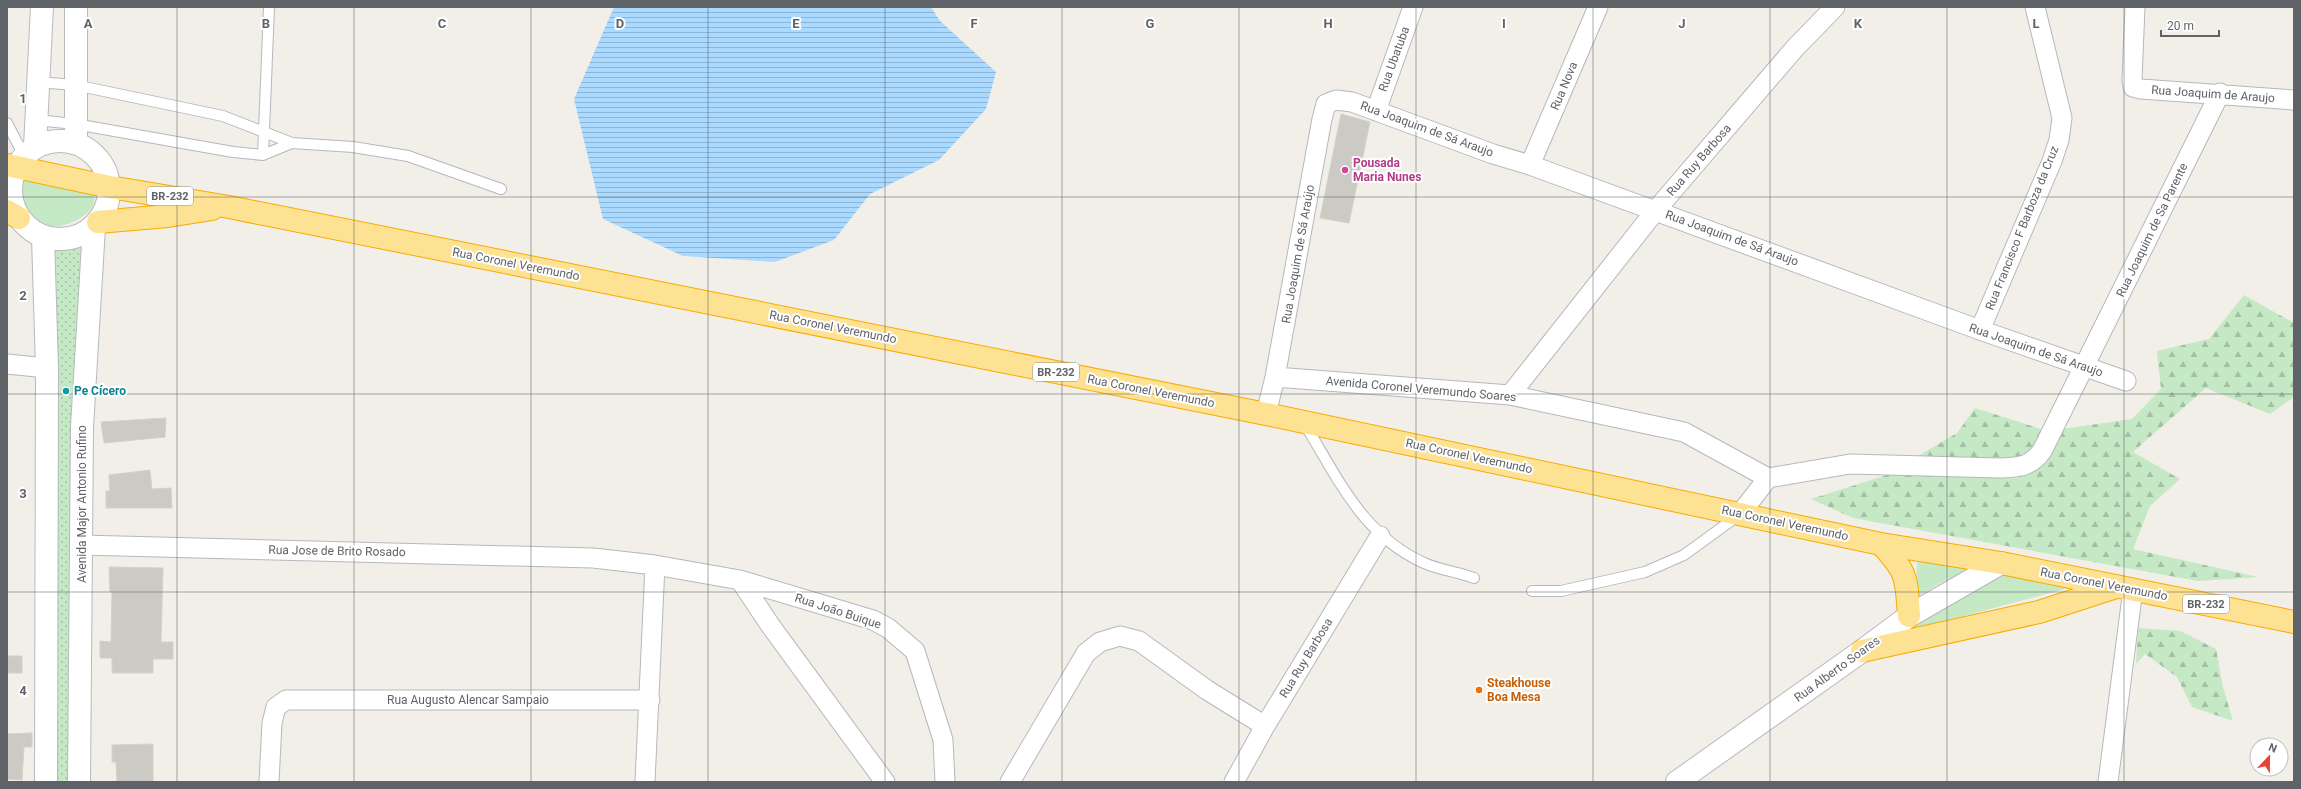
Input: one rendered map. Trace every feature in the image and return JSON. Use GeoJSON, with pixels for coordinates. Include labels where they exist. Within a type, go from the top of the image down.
{"type":"FeatureCollection","features":[{"type":"Feature","properties":{"kind":"highway","name":"Rua Coronel Veremundo"},"geometry":{"type":"LineString","coordinates":[[20,159],[110,187],[229,207],[1302,421],[1881,544],[2002,563],[2294,622]]}},
{"type":"Feature","properties":{"kind":"highway"},"geometry":{"type":"LineString","coordinates":[[96,224],[229,207]]}},
{"type":"Feature","properties":{"kind":"highway"},"geometry":{"type":"LineString","coordinates":[[1881,544],[1900,566],[1906,576],[1909,616]]}},
{"type":"Feature","properties":{"kind":"highway"},"geometry":{"type":"LineString","coordinates":[[1862,651],[2039,612],[2125,588]]}},
{"type":"Feature","properties":{"kind":"main road"},"geometry":{"type":"LineString","coordinates":[[42,7],[36,120],[11,184],[11,190],[13,215],[30,229],[43,237],[56,240],[83,234],[96,224],[108,206],[110,187],[107,172],[99,159],[75,133],[76,7]]}},
{"type":"Feature","properties":{"kind":"main road"},"geometry":{"type":"LineString","coordinates":[[20,159],[48,142],[62,140],[75,133]]}},
{"type":"Feature","properties":{"kind":"main road","name":"Avenida Major Antonio Rufino"},"geometry":{"type":"LineString","coordinates":[[79,782],[82,427],[96,224]]}},
{"type":"Feature","properties":{"kind":"main road"},"geometry":{"type":"LineString","coordinates":[[43,237],[47,368],[46,782]]}},
{"type":"Feature","properties":{"kind":"main road","name":"Rua Alberto Soares"},"geometry":{"type":"LineString","coordinates":[[1685,780],[1909,616],[2002,563]]}},
{"type":"Feature","properties":{"kind":"main road"},"geometry":{"type":"LineString","coordinates":[[47,657],[80,657]]}},
{"type":"Feature","properties":{"kind":"street","name":"Rua Ubatuba"},"geometry":{"type":"LineString","coordinates":[[1376,111],[1413,7]]}},
{"type":"Feature","properties":{"kind":"street","name":"Rua Nova"},"geometry":{"type":"LineString","coordinates":[[1530,164],[1598,7]]}},
{"type":"Feature","properties":{"kind":"street","name":"Rua Ruy Barbosa"},"geometry":{"type":"LineString","coordinates":[[1510,395],[1656,210],[1796,48],[1835,7]]}},
{"type":"Feature","properties":{"kind":"street","name":"Rua Francisco F Barboza da Cruz"},"geometry":{"type":"LineString","coordinates":[[1980,330],[2052,161],[2062,118],[2035,7]]}},
{"type":"Feature","properties":{"kind":"street","name":"Rua Joaquim de Araujo"},"geometry":{"type":"LineString","coordinates":[[2135,7],[2133,87],[2141,89],[2220,93],[2294,100]]}},
{"type":"Feature","properties":{"kind":"street","name":"Rua Joaquim de Sa Parente"},"geometry":{"type":"LineString","coordinates":[[1768,478],[1850,464],[2017,468],[2034,462],[2042,451],[2084,368],[2220,93]]}},
{"type":"Feature","properties":{"kind":"street","name":"Rua Joaquim de Sá Araujo"},"geometry":{"type":"LineString","coordinates":[[1336,100],[1352,102],[1493,154],[1530,164],[2084,368],[2126,381]]}},
{"type":"Feature","properties":{"kind":"street","name":"Rua Joaquim de Sá Araújo"},"geometry":{"type":"LineString","coordinates":[[1266,414],[1275,377],[1322,119],[1326,104],[1336,100]]}},
{"type":"Feature","properties":{"kind":"street"},"geometry":{"type":"LineString","coordinates":[[7,364],[47,368]]}},
{"type":"Feature","properties":{"kind":"street","name":"Avenida Coronel Veremundo Soares"},"geometry":{"type":"LineString","coordinates":[[1275,377],[1510,395],[1684,432],[1768,478]]}},
{"type":"Feature","properties":{"kind":"street"},"geometry":{"type":"LineString","coordinates":[[1740,514],[1768,478]]}},
{"type":"Feature","properties":{"kind":"street","name":"Rua Ruy Barbosa"},"geometry":{"type":"LineString","coordinates":[[1234,782],[1265,726],[1380,536]]}},
{"type":"Feature","properties":{"kind":"street","name":"Rua Jose de Brito Rosado"},"geometry":{"type":"LineString","coordinates":[[82,545],[593,558]]}},
{"type":"Feature","properties":{"kind":"street","name":"Rua João Buique"},"geometry":{"type":"LineString","coordinates":[[593,558],[655,565],[740,580],[873,620],[888,628],[915,651],[943,740],[945,782]]}},
{"type":"Feature","properties":{"kind":"street"},"geometry":{"type":"LineString","coordinates":[[646,782],[655,565]]}},
{"type":"Feature","properties":{"kind":"street"},"geometry":{"type":"LineString","coordinates":[[740,580],[775,632],[885,782]]}},
{"type":"Feature","properties":{"kind":"street"},"geometry":{"type":"LineString","coordinates":[[2108,782],[2125,588]]}},
{"type":"Feature","properties":{"kind":"street"},"geometry":{"type":"LineString","coordinates":[[1010,782],[1086,653],[1100,642],[1120,636],[1139,641],[1207,690],[1265,726]]}},
{"type":"Feature","properties":{"kind":"street","name":"Rua Augusto Alencar Sampaio"},"geometry":{"type":"LineString","coordinates":[[269,782],[272,723],[276,707],[286,700],[650,700]]}},
{"type":"Feature","properties":{"kind":"lane"},"geometry":{"type":"LineString","coordinates":[[263,155],[269,7]]}},
{"type":"Feature","properties":{"kind":"lane"},"geometry":{"type":"LineString","coordinates":[[38,82],[75,85],[224,116],[292,143],[353,147],[408,156],[501,189]]}},
{"type":"Feature","properties":{"kind":"lane"},"geometry":{"type":"LineString","coordinates":[[36,120],[75,133],[263,155],[292,143]]}},
{"type":"Feature","properties":{"kind":"lane"},"geometry":{"type":"LineString","coordinates":[[7,124],[20,159]]}},
{"type":"Feature","properties":{"kind":"lane"},"geometry":{"type":"LineString","coordinates":[[1302,421],[1359,513],[1380,536],[1425,563],[1474,578]]}},
{"type":"Feature","properties":{"kind":"lane"},"geometry":{"type":"LineString","coordinates":[[1532,591],[1561,591],[1645,572],[1684,555],[1740,514]]}},
{"type":"Feature","properties":{"kind":"green space"},"geometry":{"type":"Polygon","coordinates":[[[23,177],[94,193],[94,204],[90,211],[67,224],[55,227],[44,226],[34,221],[27,214],[22,204],[21,191],[23,177]]]}},
{"type":"Feature","properties":{"kind":"green space"},"geometry":{"type":"Polygon","coordinates":[[[51,243],[83,243],[73,782],[50,782],[51,243]]]}},
{"type":"Feature","properties":{"kind":"green space"},"geometry":{"type":"Polygon","coordinates":[[[2244,295],[2294,323],[2294,397],[2270,414],[2206,388],[2133,452],[2180,479],[2150,506],[2133,549],[2258,577],[2198,581],[1853,518],[1811,499],[1884,476],[1957,433],[1975,408],[2047,431],[2132,419],[2161,389],[2157,351],[2209,339],[2244,295]]]}},
{"type":"Feature","properties":{"kind":"green space"},"geometry":{"type":"Polygon","coordinates":[[[1917,562],[1975,568],[1946,580],[1916,597],[1917,562]]]}},
{"type":"Feature","properties":{"kind":"green space"},"geometry":{"type":"Polygon","coordinates":[[[2011,572],[2080,585],[1881,638],[1952,592],[2011,572]]]}},
{"type":"Feature","properties":{"kind":"green space"},"geometry":{"type":"Polygon","coordinates":[[[2138,628],[2180,631],[2216,649],[2223,687],[2233,721],[2192,707],[2177,677],[2145,654],[2136,664],[2138,628]]]}},
{"type":"Feature","properties":{"kind":"water"},"geometry":{"type":"Polygon","coordinates":[[[614,7],[931,7],[940,21],[996,72],[986,109],[939,160],[870,194],[834,240],[775,262],[683,256],[603,219],[574,99],[614,7]]]}},
{"type":"Feature","properties":{"kind":"building","name":"Pousada Maria Nunes"},"geometry":{"type":"Polygon","coordinates":[[[1341,114],[1370,122],[1349,223],[1320,218],[1341,114]]]}},
{"type":"Feature","properties":{"kind":"building"},"geometry":{"type":"Polygon","coordinates":[[[166,418],[165,437],[104,443],[101,422],[166,418]]]}},
{"type":"Feature","properties":{"kind":"building"},"geometry":{"type":"Polygon","coordinates":[[[150,470],[152,489],[171,488],[172,508],[106,508],[106,491],[110,491],[109,475],[150,470]]]}},
{"type":"Feature","properties":{"kind":"building"},"geometry":{"type":"Polygon","coordinates":[[[109,567],[163,568],[161,642],[173,642],[173,659],[153,659],[153,673],[112,673],[112,658],[100,658],[100,641],[111,642],[112,592],[110,592],[109,567]]]}},
{"type":"Feature","properties":{"kind":"building"},"geometry":{"type":"Polygon","coordinates":[[[7,656],[22,656],[22,673],[7,673],[7,656]]]}},
{"type":"Feature","properties":{"kind":"building"},"geometry":{"type":"Polygon","coordinates":[[[32,733],[32,747],[24,747],[22,780],[7,779],[7,734],[32,733]]]}},
{"type":"Feature","properties":{"kind":"building"},"geometry":{"type":"Polygon","coordinates":[[[153,744],[153,782],[117,782],[116,762],[112,762],[112,745],[153,744]]]}},
{"type":"Feature","properties":{"kind":"place","name":"Pousada Maria Nunes"},"geometry":{"type":"Point","coordinates":[1345,170]}},
{"type":"Feature","properties":{"kind":"place","name":"Pe Cícero"},"geometry":{"type":"Point","coordinates":[66,391]}},
{"type":"Feature","properties":{"kind":"place","name":"Steakhouse Boa Mesa"},"geometry":{"type":"Point","coordinates":[1479,690]}}]}
